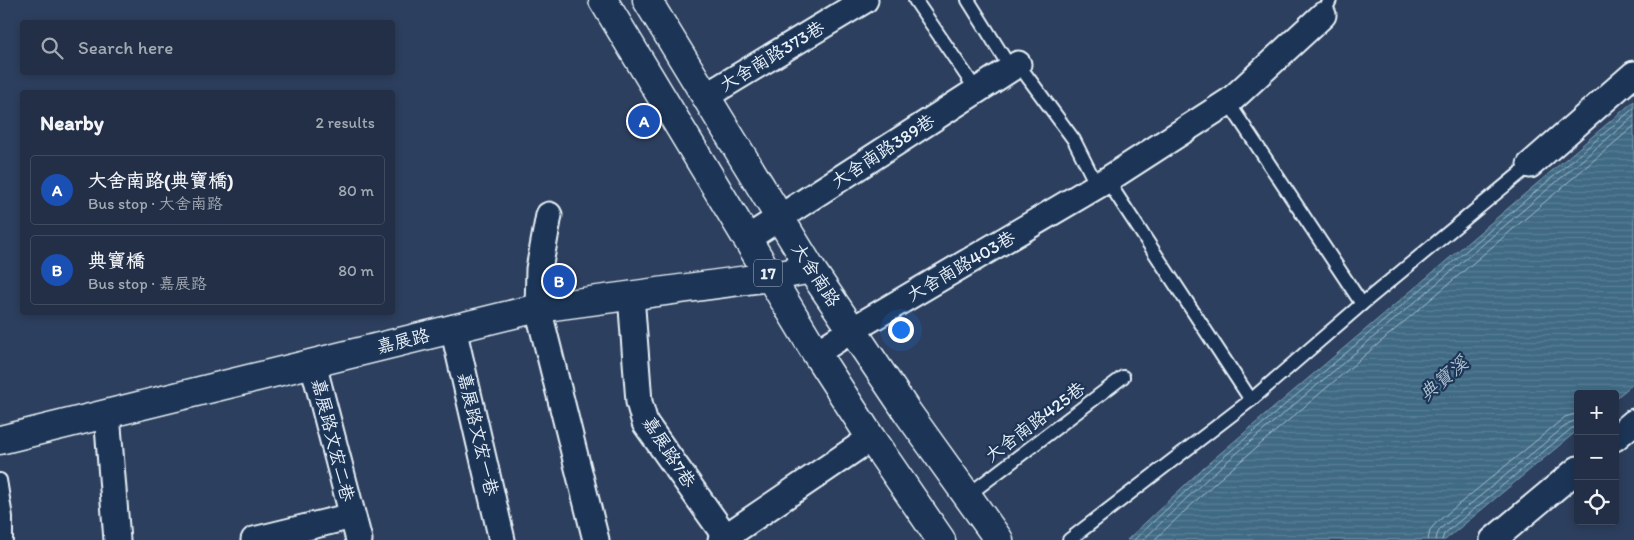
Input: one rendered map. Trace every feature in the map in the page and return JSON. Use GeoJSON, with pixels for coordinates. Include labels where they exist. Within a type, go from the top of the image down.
{"type":"FeatureCollection","features":[{"type":"Feature","properties":{"kind":"main road","name":"17"},"geometry":{"type":"LineString","coordinates":[[603,0],[816,353],[871,438],[941,540]]}},
{"type":"Feature","properties":{"kind":"main road","name":"大舍南路"},"geometry":{"type":"LineString","coordinates":[[647,0],[812,269],[908,413],[999,540]]}},
{"type":"Feature","properties":{"kind":"main road","name":"嘉展路"},"geometry":{"type":"LineString","coordinates":[[0,440],[538,308],[770,277],[812,269]]}},
{"type":"Feature","properties":{"kind":"street","name":"大舍南路373巷"},"geometry":{"type":"LineString","coordinates":[[706,96],[865,0]]}},
{"type":"Feature","properties":{"kind":"street","name":"大舍南路403巷"},"geometry":{"type":"LineString","coordinates":[[816,353],[1102,183],[1228,102],[1326,8]]}},
{"type":"Feature","properties":{"kind":"street","name":"大舍南路389巷"},"geometry":{"type":"LineString","coordinates":[[748,238],[1014,66]]}},
{"type":"Feature","properties":{"kind":"street"},"geometry":{"type":"LineString","coordinates":[[1530,165],[1634,74]]}},
{"type":"Feature","properties":{"kind":"street"},"geometry":{"type":"LineString","coordinates":[[549,215],[539,269],[538,308],[596,540]]}},
{"type":"Feature","properties":{"kind":"street","name":"嘉展路7巷"},"geometry":{"type":"LineString","coordinates":[[631,295],[639,402],[645,423],[725,539]]}},
{"type":"Feature","properties":{"kind":"street","name":"嘉展路文宏一巷"},"geometry":{"type":"LineString","coordinates":[[453,328],[502,540]]}},
{"type":"Feature","properties":{"kind":"street","name":"嘉展路文宏二巷"},"geometry":{"type":"LineString","coordinates":[[313,364],[359,540]]}},
{"type":"Feature","properties":{"kind":"street"},"geometry":{"type":"LineString","coordinates":[[107,414],[118,540]]}},
{"type":"Feature","properties":{"kind":"street"},"geometry":{"type":"LineString","coordinates":[[1619,435],[1634,422]]}},
{"type":"Feature","properties":{"kind":"street"},"geometry":{"type":"LineString","coordinates":[[725,539],[871,438]]}},
{"type":"Feature","properties":{"kind":"street"},"geometry":{"type":"LineString","coordinates":[[1492,540],[1574,472]]}},
{"type":"Feature","properties":{"kind":"street","name":"嘉展路文宏二巷"},"geometry":{"type":"LineString","coordinates":[[254,540],[352,516]]}},
{"type":"Feature","properties":{"kind":"lane"},"geometry":{"type":"LineString","coordinates":[[915,0],[977,91]]}},
{"type":"Feature","properties":{"kind":"lane"},"geometry":{"type":"LineString","coordinates":[[968,0],[1014,66],[1074,140],[1252,400]]}},
{"type":"Feature","properties":{"kind":"lane"},"geometry":{"type":"LineString","coordinates":[[1228,102],[1362,304]]}},
{"type":"Feature","properties":{"kind":"lane"},"geometry":{"type":"LineString","coordinates":[[1069,540],[1252,400],[1362,304],[1530,165]]}},
{"type":"Feature","properties":{"kind":"lane","name":"大舍南路425巷"},"geometry":{"type":"LineString","coordinates":[[968,495],[1123,376]]}},
{"type":"Feature","properties":{"kind":"lane"},"geometry":{"type":"LineString","coordinates":[[0,480],[6,517],[6,540]]}},
{"type":"Feature","properties":{"kind":"water","name":"典寶溪"},"geometry":{"type":"Polygon","coordinates":[[[1634,101],[1634,383],[1619,396],[1619,390],[1574,390],[1574,433],[1445,540],[1127,540],[1203,468],[1634,101]]]}},
{"type":"Feature","properties":{"kind":"place","name":"大舍南路(典寶橋)"},"geometry":{"type":"Point","coordinates":[644,121]}},
{"type":"Feature","properties":{"kind":"place","name":"典寶橋"},"geometry":{"type":"Point","coordinates":[559,281]}}]}
